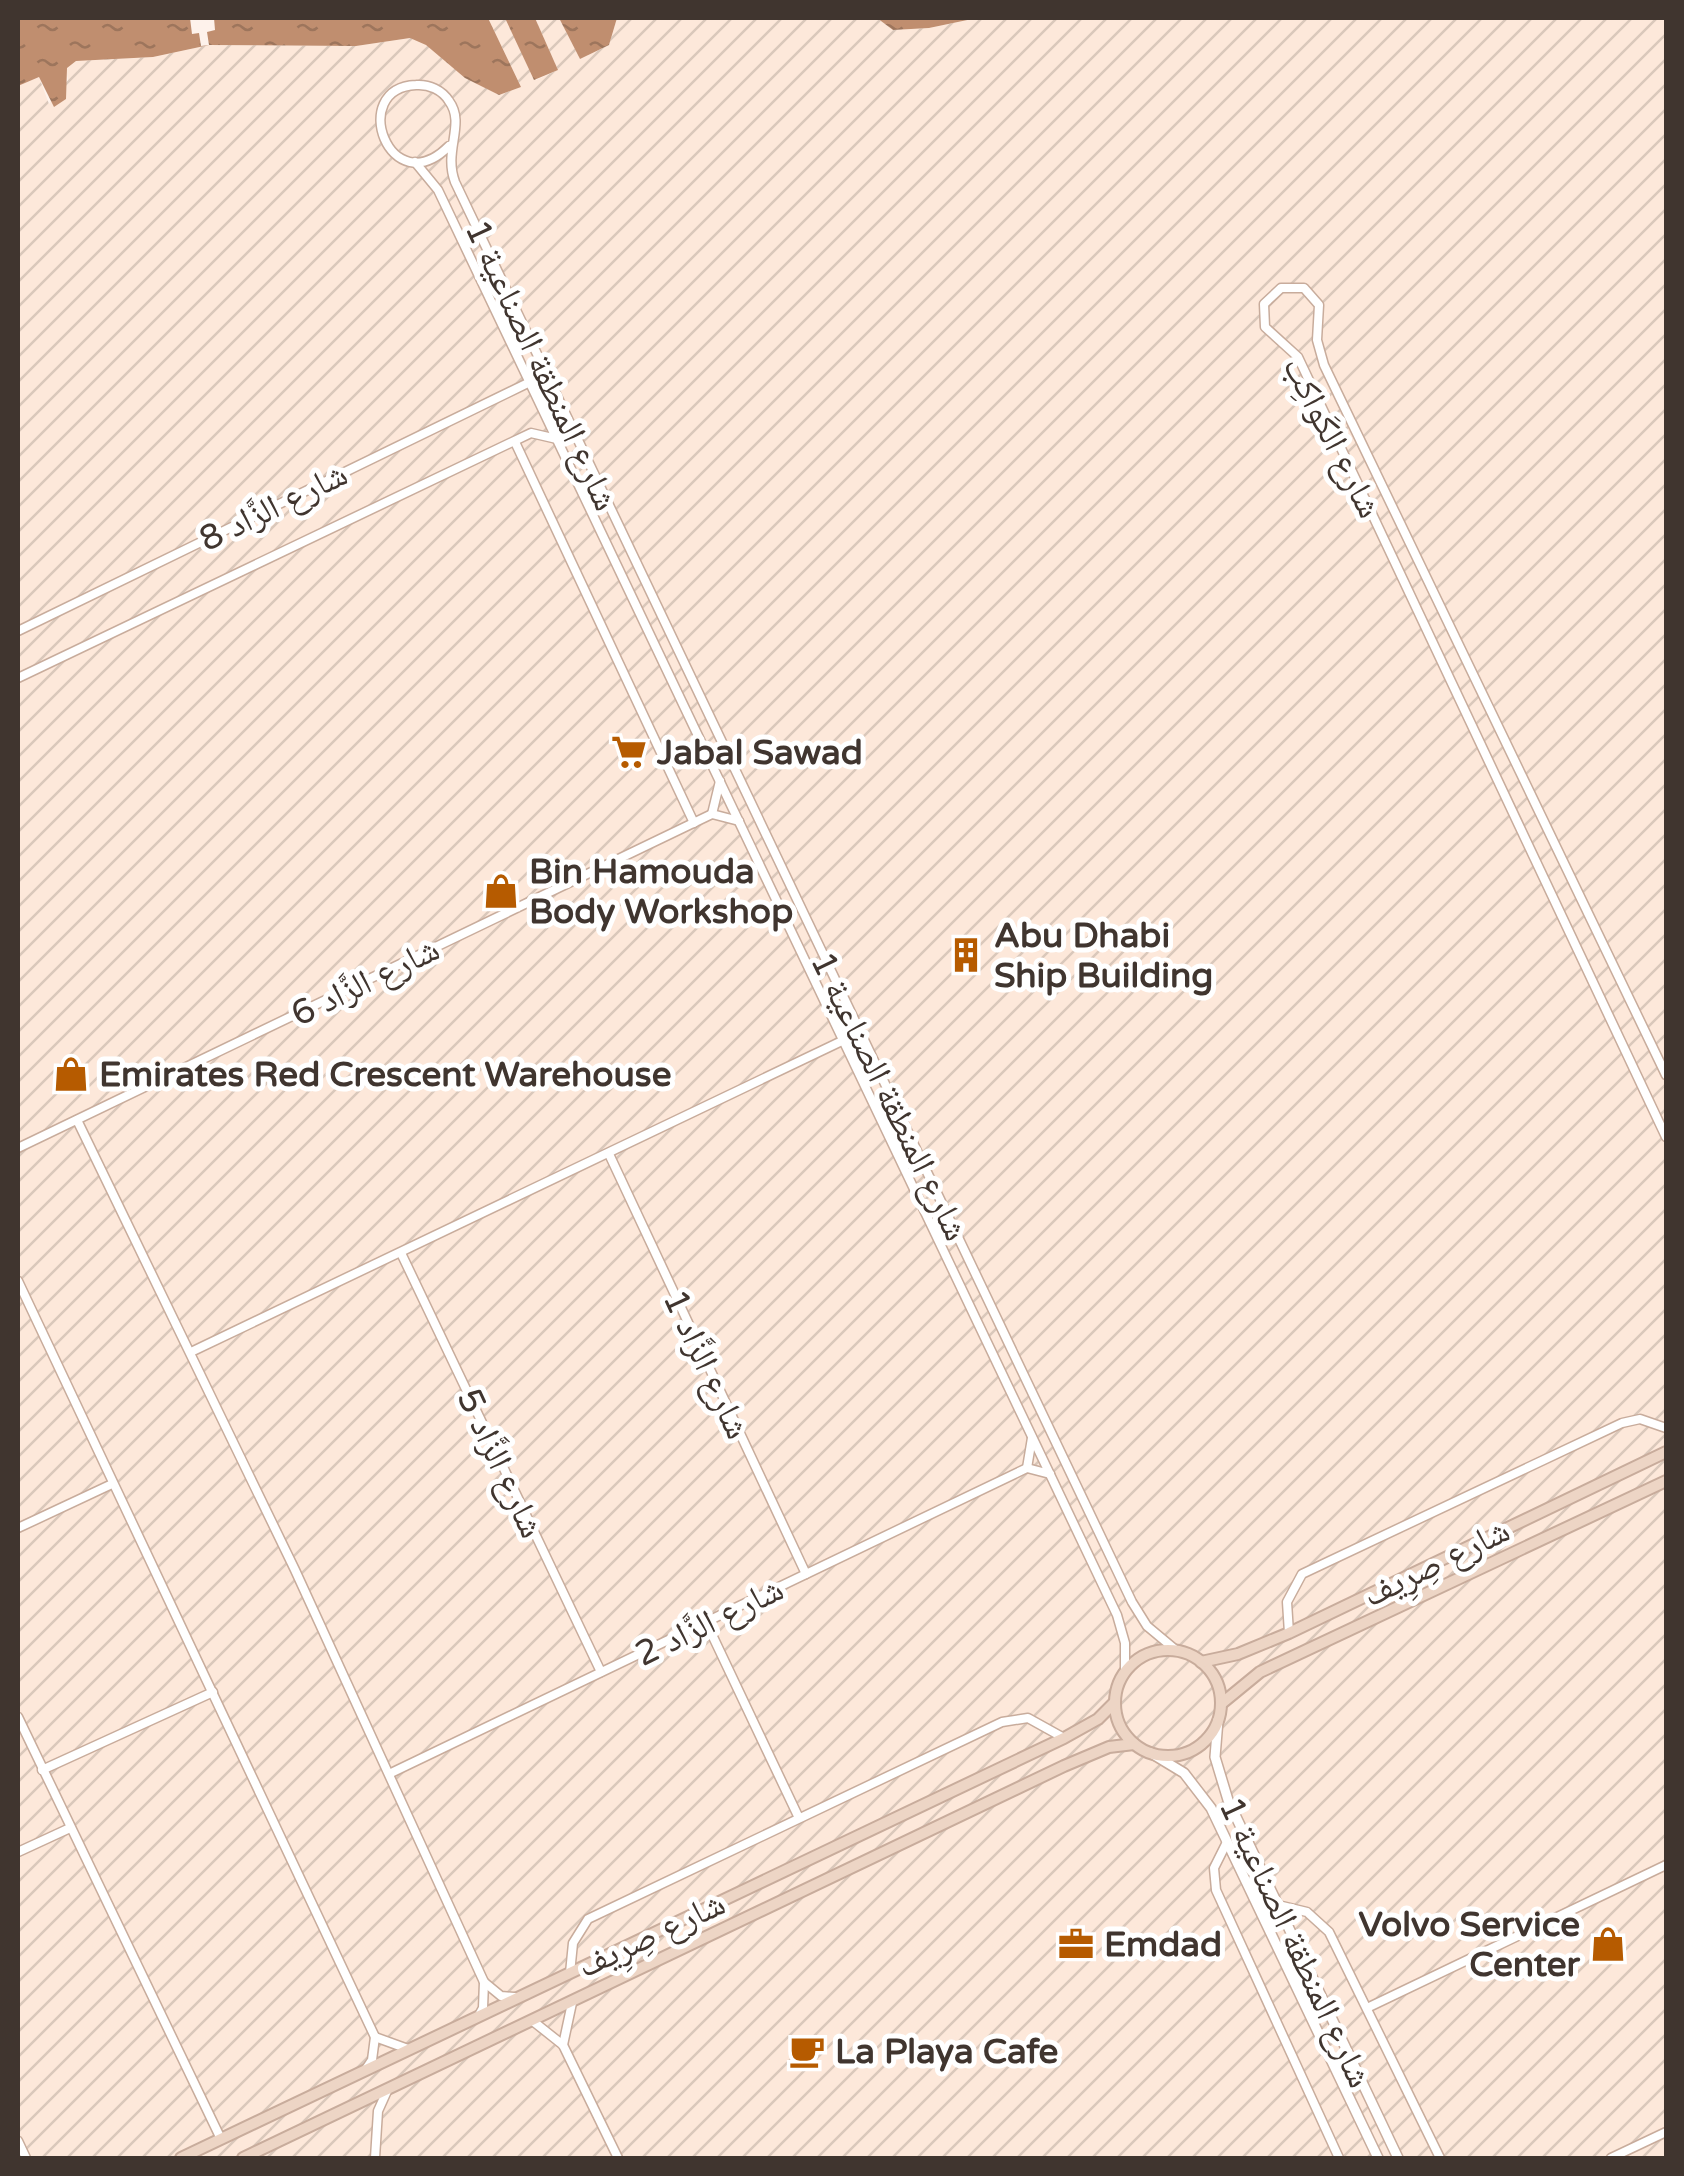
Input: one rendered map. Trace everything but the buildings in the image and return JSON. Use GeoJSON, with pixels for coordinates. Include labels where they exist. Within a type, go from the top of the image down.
{"type":"FeatureCollection","features":[{"type":"Feature","properties":{"kind":"main road","name":"شارع صِرِيف"},"geometry":{"type":"LineString","coordinates":[[1201,1662],[1238,1654],[1289,1632],[1666,1452]]}},
{"type":"Feature","properties":{"kind":"main road","name":"شارع صِرِيف"},"geometry":{"type":"LineString","coordinates":[[1221,1704],[1260,1672],[1666,1480]]}},
{"type":"Feature","properties":{"kind":"main road"},"geometry":{"type":"LineString","coordinates":[[1178,1651],[1201,1662],[1218,1688],[1221,1704],[1218,1720],[1199,1746],[1184,1754],[1151,1754],[1134,1744],[1124,1732],[1115,1702],[1125,1672],[1148,1654],[1178,1651]]}},
{"type":"Feature","properties":{"kind":"main road","name":"شارع صِرِيف"},"geometry":{"type":"LineString","coordinates":[[182,2158],[1064,1738],[1098,1719],[1115,1702]]}},
{"type":"Feature","properties":{"kind":"main road","name":"شارع صِرِيف"},"geometry":{"type":"LineString","coordinates":[[242,2158],[572,2004],[1064,1766],[1109,1748],[1134,1744]]}},
{"type":"Feature","properties":{"kind":"street","name":"شارع المنطقة الصناعية 1"},"geometry":{"type":"LineString","coordinates":[[1125,1672],[1120,1624],[438,190],[415,162],[386,145],[380,123],[387,100],[406,86],[430,86],[450,101],[457,123],[450,146],[455,182],[1128,1593],[1146,1626],[1178,1651]]}},
{"type":"Feature","properties":{"kind":"street"},"geometry":{"type":"LineString","coordinates":[[415,162],[428,161],[450,146]]}},
{"type":"Feature","properties":{"kind":"street","name":"شارع الكَواكِب"},"geometry":{"type":"LineString","coordinates":[[1666,1075],[1324,365],[1317,340],[1319,305],[1304,288],[1281,288],[1264,304],[1265,326],[1298,358],[1666,1137]]}},
{"type":"Feature","properties":{"kind":"street","name":"شارع الزَّاد 8"},"geometry":{"type":"LineString","coordinates":[[18,630],[530,382]]}},
{"type":"Feature","properties":{"kind":"street"},"geometry":{"type":"LineString","coordinates":[[542,407],[532,434],[558,440]]}},
{"type":"Feature","properties":{"kind":"street","name":"شارع الزَّاد 8"},"geometry":{"type":"LineString","coordinates":[[18,678],[532,434]]}},
{"type":"Feature","properties":{"kind":"street"},"geometry":{"type":"LineString","coordinates":[[515,442],[694,823]]}},
{"type":"Feature","properties":{"kind":"street"},"geometry":{"type":"LineString","coordinates":[[720,781],[712,814],[740,821]]}},
{"type":"Feature","properties":{"kind":"street","name":"شارع الزَّاد 6"},"geometry":{"type":"LineString","coordinates":[[18,1148],[712,814]]}},
{"type":"Feature","properties":{"kind":"street"},"geometry":{"type":"LineString","coordinates":[[192,1352],[844,1040]]}},
{"type":"Feature","properties":{"kind":"street"},"geometry":{"type":"LineString","coordinates":[[76,1120],[192,1352],[391,1773],[484,1982],[486,1996],[478,2017]]}},
{"type":"Feature","properties":{"kind":"street","name":"شارع الزَّاد 1"},"geometry":{"type":"LineString","coordinates":[[609,1154],[806,1574]]}},
{"type":"Feature","properties":{"kind":"street","name":"شارع الزَّاد 5"},"geometry":{"type":"LineString","coordinates":[[401,1252],[601,1672]]}},
{"type":"Feature","properties":{"kind":"street"},"geometry":{"type":"LineString","coordinates":[[18,1281],[375,2038],[372,2060],[365,2070]]}},
{"type":"Feature","properties":{"kind":"street"},"geometry":{"type":"LineString","coordinates":[[1289,1632],[1287,1602],[1302,1574],[1622,1423],[1640,1419],[1666,1428]]}},
{"type":"Feature","properties":{"kind":"street"},"geometry":{"type":"LineString","coordinates":[[1032,1436],[1026,1468],[1050,1474]]}},
{"type":"Feature","properties":{"kind":"street","name":"شارع الزَّاد 2"},"geometry":{"type":"LineString","coordinates":[[391,1773],[1026,1468]]}},
{"type":"Feature","properties":{"kind":"street"},"geometry":{"type":"LineString","coordinates":[[18,1528],[112,1484]]}},
{"type":"Feature","properties":{"kind":"street"},"geometry":{"type":"LineString","coordinates":[[706,1622],[798,1816]]}},
{"type":"Feature","properties":{"kind":"street"},"geometry":{"type":"LineString","coordinates":[[42,1770],[213,1692]]}},
{"type":"Feature","properties":{"kind":"street"},"geometry":{"type":"LineString","coordinates":[[18,1717],[221,2140]]}},
{"type":"Feature","properties":{"kind":"street"},"geometry":{"type":"LineString","coordinates":[[570,1972],[573,1943],[588,1919],[798,1816],[1002,1722],[1028,1718],[1064,1738]]}},
{"type":"Feature","properties":{"kind":"street","name":"شارع المنطقة الصناعية 1"},"geometry":{"type":"LineString","coordinates":[[1218,1720],[1214,1738],[1218,1775],[1398,2158]]}},
{"type":"Feature","properties":{"kind":"street","name":"شارع المنطقة الصناعية 1"},"geometry":{"type":"LineString","coordinates":[[1151,1754],[1197,1786],[1378,2158]]}},
{"type":"Feature","properties":{"kind":"street"},"geometry":{"type":"LineString","coordinates":[[18,1852],[70,1828]]}},
{"type":"Feature","properties":{"kind":"street"},"geometry":{"type":"LineString","coordinates":[[1227,1842],[1214,1868],[1214,1883],[1340,2158]]}},
{"type":"Feature","properties":{"kind":"street"},"geometry":{"type":"LineString","coordinates":[[1367,2008],[1666,1865]]}},
{"type":"Feature","properties":{"kind":"street"},"geometry":{"type":"LineString","coordinates":[[1278,1905],[1307,1912],[1320,1922],[1440,2158]]}},
{"type":"Feature","properties":{"kind":"street"},"geometry":{"type":"LineString","coordinates":[[484,1982],[501,1996],[519,1997]]}},
{"type":"Feature","properties":{"kind":"street"},"geometry":{"type":"LineString","coordinates":[[563,2045],[572,2004]]}},
{"type":"Feature","properties":{"kind":"street"},"geometry":{"type":"LineString","coordinates":[[534,2022],[563,2045],[618,2158]]}},
{"type":"Feature","properties":{"kind":"street"},"geometry":{"type":"LineString","coordinates":[[375,2038],[409,2050]]}},
{"type":"Feature","properties":{"kind":"street"},"geometry":{"type":"LineString","coordinates":[[375,2158],[378,2110],[387,2092]]}},
{"type":"Feature","properties":{"kind":"street"},"geometry":{"type":"LineString","coordinates":[[1611,2158],[1666,2132]]}},
{"type":"Feature","properties":{"kind":"street"},"geometry":{"type":"LineString","coordinates":[[18,2141],[26,2158]]}},
{"type":"Feature","properties":{"kind":"shaded area"},"geometry":{"type":"Polygon","coordinates":[[[488,18],[505,18],[536,80],[558,70],[535,18],[559,18],[580,59],[609,45],[617,18],[877,18],[893,30],[929,28],[977,18],[1666,18],[1666,2158],[18,2158],[18,86],[39,77],[49,104],[68,80],[66,68],[76,61],[153,57],[209,45],[356,46],[410,38],[419,39],[465,77],[499,95],[521,87],[488,18]]]}},
{"type":"Feature","properties":{"kind":"water"},"geometry":{"type":"Polygon","coordinates":[[[18,18],[488,18],[521,87],[499,95],[465,78],[426,45],[410,38],[356,46],[209,45],[153,57],[76,61],[67,68],[66,99],[54,107],[39,77],[18,86],[18,18]]]}},
{"type":"Feature","properties":{"kind":"water"},"geometry":{"type":"Polygon","coordinates":[[[505,18],[535,18],[558,70],[534,80],[505,18]]]}},
{"type":"Feature","properties":{"kind":"water"},"geometry":{"type":"Polygon","coordinates":[[[559,18],[617,18],[609,45],[580,59],[559,18]]]}},
{"type":"Feature","properties":{"kind":"water"},"geometry":{"type":"Polygon","coordinates":[[[877,18],[977,18],[929,28],[893,30],[877,18]]]}},
{"type":"Feature","properties":{"kind":"pier"},"geometry":{"type":"Polygon","coordinates":[[[190,18],[214,18],[215,30],[207,32],[209,45],[201,46],[199,33],[192,34],[190,18]]]}},
{"type":"Feature","properties":{"kind":"place","name":"Jabal Sawad"},"geometry":{"type":"Point","coordinates":[629,752]}},
{"type":"Feature","properties":{"kind":"place","name":"Bin Hamouda Body Workshop"},"geometry":{"type":"Point","coordinates":[501,891]}},
{"type":"Feature","properties":{"kind":"place","name":"Abu Dhabi Ship Building"},"geometry":{"type":"Point","coordinates":[966,955]}},
{"type":"Feature","properties":{"kind":"place","name":"Emirates Red Crescent Warehouse"},"geometry":{"type":"Point","coordinates":[71,1074]}},
{"type":"Feature","properties":{"kind":"place","name":"Emdad"},"geometry":{"type":"Point","coordinates":[1076,1944]}},
{"type":"Feature","properties":{"kind":"place","name":"Volvo Service Center"},"geometry":{"type":"Point","coordinates":[1608,1944]}},
{"type":"Feature","properties":{"kind":"place","name":"La Playa Cafe"},"geometry":{"type":"Point","coordinates":[807,2051]}}]}
